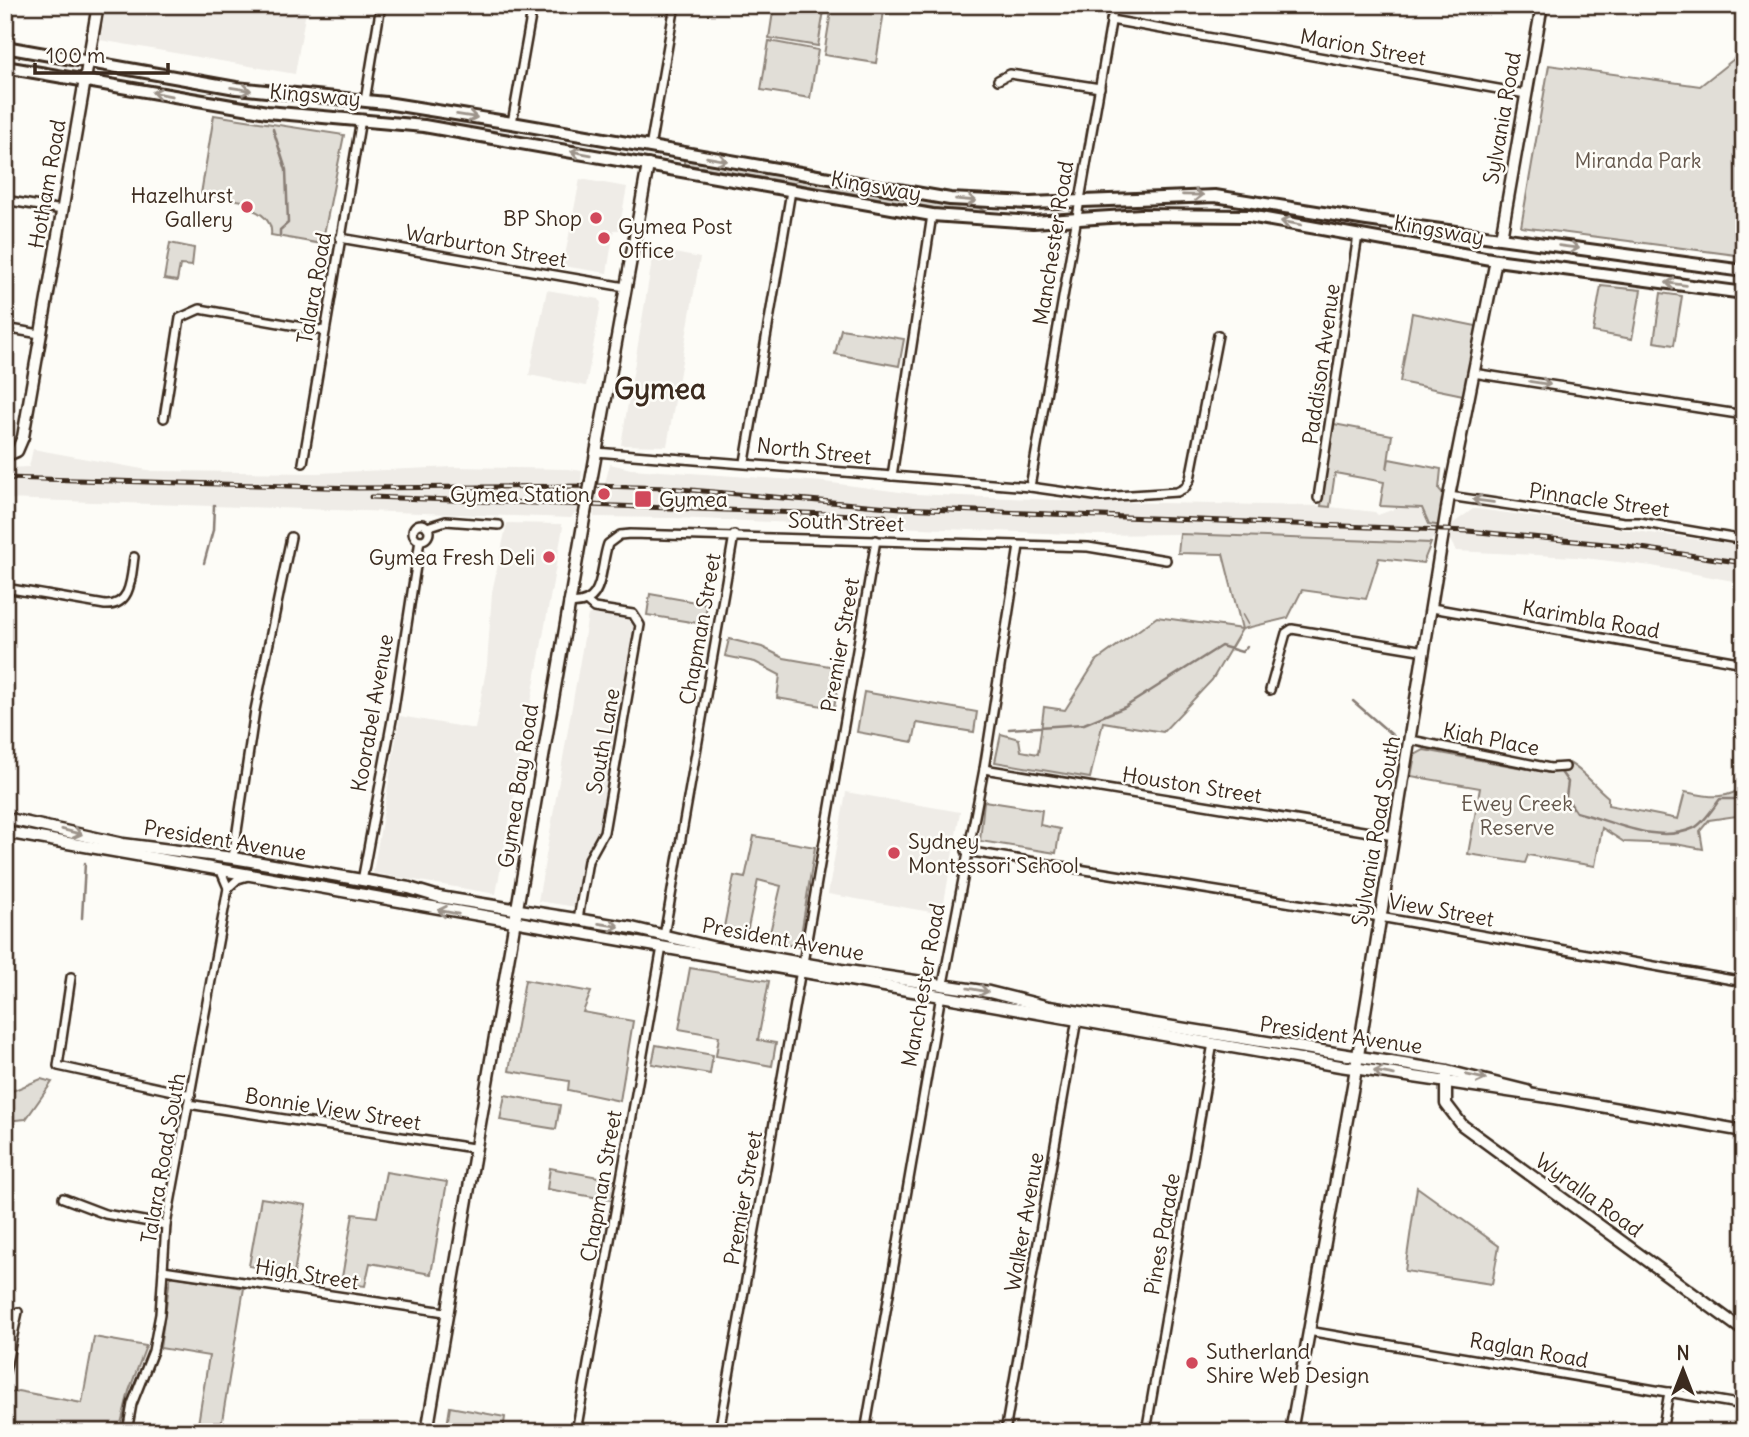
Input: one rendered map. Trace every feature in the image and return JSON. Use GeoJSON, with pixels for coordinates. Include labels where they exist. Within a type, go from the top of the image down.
{"type":"FeatureCollection","features":[{"type":"Feature","properties":{"kind":"main road","name":"Kingsway"},"geometry":{"type":"LineString","coordinates":[[5,47],[258,91],[365,101],[512,123],[950,199],[1003,203],[1214,196],[1744,271]]}},
{"type":"Feature","properties":{"kind":"main road","name":"Kingsway"},"geometry":{"type":"LineString","coordinates":[[5,66],[267,112],[424,125],[932,215],[1004,221],[1205,214],[1250,216],[1496,260],[1744,293]]}},
{"type":"Feature","properties":{"kind":"main road","name":"Gymea Bay Road"},"geometry":{"type":"LineString","coordinates":[[648,165],[650,148]]}},
{"type":"Feature","properties":{"kind":"main road","name":"Sylvania Road South"},"geometry":{"type":"LineString","coordinates":[[1496,260],[1501,238]]}},
{"type":"Feature","properties":{"kind":"street","name":"Hotham Road"},"geometry":{"type":"LineString","coordinates":[[5,456],[17,451],[23,437],[98,5]]}},
{"type":"Feature","properties":{"kind":"street"},"geometry":{"type":"LineString","coordinates":[[365,101],[381,5]]}},
{"type":"Feature","properties":{"kind":"street"},"geometry":{"type":"LineString","coordinates":[[512,123],[533,5]]}},
{"type":"Feature","properties":{"kind":"street"},"geometry":{"type":"LineString","coordinates":[[650,148],[675,5]]}},
{"type":"Feature","properties":{"kind":"street","name":"Manchester Road"},"geometry":{"type":"LineString","coordinates":[[1030,486],[1114,5]]}},
{"type":"Feature","properties":{"kind":"street","name":"Sylvania Road"},"geometry":{"type":"LineString","coordinates":[[1501,238],[1542,5]]}},
{"type":"Feature","properties":{"kind":"street","name":"Marion Street"},"geometry":{"type":"LineString","coordinates":[[1111,20],[1526,94]]}},
{"type":"Feature","properties":{"kind":"street"},"geometry":{"type":"LineString","coordinates":[[998,80],[1010,74],[1100,88]]}},
{"type":"Feature","properties":{"kind":"street","name":"Talara Road"},"geometry":{"type":"LineString","coordinates":[[303,463],[361,119]]}},
{"type":"Feature","properties":{"kind":"street","name":"Gymea Bay Road"},"geometry":{"type":"LineString","coordinates":[[427,1432],[445,1312],[518,909],[568,603],[648,165]]}},
{"type":"Feature","properties":{"kind":"street"},"geometry":{"type":"LineString","coordinates":[[744,462],[791,191]]}},
{"type":"Feature","properties":{"kind":"street"},"geometry":{"type":"LineString","coordinates":[[5,200],[62,210]]}},
{"type":"Feature","properties":{"kind":"street"},"geometry":{"type":"LineString","coordinates":[[892,476],[932,215]]}},
{"type":"Feature","properties":{"kind":"street","name":"Paddison Avenue"},"geometry":{"type":"LineString","coordinates":[[1318,498],[1358,235]]}},
{"type":"Feature","properties":{"kind":"street","name":"Warburton Street"},"geometry":{"type":"LineString","coordinates":[[340,239],[625,287]]}},
{"type":"Feature","properties":{"kind":"street","name":"Sylvania Road South"},"geometry":{"type":"LineString","coordinates":[[1291,1432],[1356,1069],[1411,740],[1448,496],[1496,260]]}},
{"type":"Feature","properties":{"kind":"street"},"geometry":{"type":"LineString","coordinates":[[164,418],[180,318],[187,313],[200,309],[325,331]]}},
{"type":"Feature","properties":{"kind":"street"},"geometry":{"type":"LineString","coordinates":[[5,328],[40,334]]}},
{"type":"Feature","properties":{"kind":"street","name":"North Street"},"geometry":{"type":"LineString","coordinates":[[596,452],[1030,486],[1101,496],[1160,495],[1185,488],[1190,479],[1218,335]]}},
{"type":"Feature","properties":{"kind":"street"},"geometry":{"type":"LineString","coordinates":[[1472,373],[1744,415]]}},
{"type":"Feature","properties":{"kind":"street","name":"Pinnacle Street"},"geometry":{"type":"LineString","coordinates":[[1448,496],[1639,522],[1744,540]]}},
{"type":"Feature","properties":{"kind":"street"},"geometry":{"type":"LineString","coordinates":[[427,527],[428,535],[421,540],[414,534],[414,528],[422,524],[427,527],[446,521],[499,525]]}},
{"type":"Feature","properties":{"kind":"street","name":"South Street"},"geometry":{"type":"LineString","coordinates":[[587,602],[601,580],[608,544],[621,535],[734,535],[1088,547],[1167,559]]}},
{"type":"Feature","properties":{"kind":"street","name":"Chapman Street"},"geometry":{"type":"LineString","coordinates":[[576,1432],[734,535]]}},
{"type":"Feature","properties":{"kind":"street"},"geometry":{"type":"LineString","coordinates":[[290,537],[255,710],[233,858],[236,866],[303,885]]}},
{"type":"Feature","properties":{"kind":"street","name":"Koorabel Avenue"},"geometry":{"type":"LineString","coordinates":[[359,893],[394,709],[421,540]]}},
{"type":"Feature","properties":{"kind":"street","name":"Premier Street"},"geometry":{"type":"LineString","coordinates":[[719,1432],[876,540]]}},
{"type":"Feature","properties":{"kind":"street","name":"Manchester Road"},"geometry":{"type":"LineString","coordinates":[[865,1432],[966,852],[984,769],[1019,546]]}},
{"type":"Feature","properties":{"kind":"street"},"geometry":{"type":"LineString","coordinates":[[5,588],[116,605],[124,599],[129,590],[134,557]]}},
{"type":"Feature","properties":{"kind":"street"},"geometry":{"type":"LineString","coordinates":[[568,603],[587,602]]}},
{"type":"Feature","properties":{"kind":"street","name":"South Lane"},"geometry":{"type":"LineString","coordinates":[[578,919],[588,861],[604,832],[640,625],[633,614],[600,609],[587,602]]}},
{"type":"Feature","properties":{"kind":"street","name":"Karimbla Road"},"geometry":{"type":"LineString","coordinates":[[1432,608],[1744,663]]}},
{"type":"Feature","properties":{"kind":"street"},"geometry":{"type":"LineString","coordinates":[[1270,690],[1286,633],[1297,629],[1425,651]]}},
{"type":"Feature","properties":{"kind":"street","name":"Kiah Place"},"geometry":{"type":"LineString","coordinates":[[1411,740],[1525,764],[1565,767]]}},
{"type":"Feature","properties":{"kind":"street","name":"Houston Street"},"geometry":{"type":"LineString","coordinates":[[984,769],[1394,836]]}},
{"type":"Feature","properties":{"kind":"street","name":"President Avenue"},"geometry":{"type":"LineString","coordinates":[[5,818],[124,844],[233,858],[578,919],[663,941]]}},
{"type":"Feature","properties":{"kind":"street","name":"President Avenue"},"geometry":{"type":"LineString","coordinates":[[5,832],[359,893],[515,923],[663,941],[802,967],[1252,1042],[1447,1071],[1555,1098]]}},
{"type":"Feature","properties":{"kind":"street","name":"View Street"},"geometry":{"type":"LineString","coordinates":[[966,852],[1380,917],[1744,982]]}},
{"type":"Feature","properties":{"kind":"street"},"geometry":{"type":"LineString","coordinates":[[220,869],[228,888],[238,879],[252,875]]}},
{"type":"Feature","properties":{"kind":"street","name":"Talara Road South"},"geometry":{"type":"LineString","coordinates":[[127,1432],[132,1404],[153,1351],[166,1225],[228,888]]}},
{"type":"Feature","properties":{"kind":"street"},"geometry":{"type":"LineString","coordinates":[[71,977],[58,1066],[191,1095]]}},
{"type":"Feature","properties":{"kind":"street","name":"President Avenue"},"geometry":{"type":"LineString","coordinates":[[942,989],[1077,1019],[1356,1069],[1555,1098],[1744,1131]]}},
{"type":"Feature","properties":{"kind":"street","name":"Walker Avenue"},"geometry":{"type":"LineString","coordinates":[[1005,1432],[1077,1019]]}},
{"type":"Feature","properties":{"kind":"street","name":"Pines Parade"},"geometry":{"type":"LineString","coordinates":[[1146,1432],[1213,1043]]}},
{"type":"Feature","properties":{"kind":"street","name":"Wyralla Road"},"geometry":{"type":"LineString","coordinates":[[1447,1071],[1445,1084],[1449,1111],[1462,1125],[1744,1331]]}},
{"type":"Feature","properties":{"kind":"street","name":"Bonnie View Street"},"geometry":{"type":"LineString","coordinates":[[188,1104],[473,1148]]}},
{"type":"Feature","properties":{"kind":"street"},"geometry":{"type":"LineString","coordinates":[[63,1198],[105,1214],[166,1225]]}},
{"type":"Feature","properties":{"kind":"street","name":"High Street"},"geometry":{"type":"LineString","coordinates":[[163,1270],[445,1312]]}},
{"type":"Feature","properties":{"kind":"street"},"geometry":{"type":"LineString","coordinates":[[5,1372],[18,1312]]}},
{"type":"Feature","properties":{"kind":"street","name":"Raglan Road"},"geometry":{"type":"LineString","coordinates":[[1308,1331],[1744,1405]]}},
{"type":"Feature","properties":{"kind":"street"},"geometry":{"type":"LineString","coordinates":[[1662,1432],[1669,1392]]}},
{"type":"Feature","properties":{"kind":"shaded area"},"geometry":{"type":"Polygon","coordinates":[[[106,5],[307,5],[295,74],[100,40],[106,5]]]}},
{"type":"Feature","properties":{"kind":"shaded area"},"geometry":{"type":"Polygon","coordinates":[[[580,179],[627,187],[619,230],[614,230],[607,273],[563,266],[580,179]]]}},
{"type":"Feature","properties":{"kind":"shaded area"},"geometry":{"type":"Polygon","coordinates":[[[654,249],[700,258],[667,446],[621,445],[654,249]]]}},
{"type":"Feature","properties":{"kind":"shaded area"},"geometry":{"type":"Polygon","coordinates":[[[547,290],[599,299],[601,303],[586,386],[529,375],[547,290]]]}},
{"type":"Feature","properties":{"kind":"shaded area"},"geometry":{"type":"Polygon","coordinates":[[[33,449],[153,471],[318,473],[454,467],[568,469],[582,471],[581,482],[605,483],[610,464],[631,469],[824,482],[915,494],[1107,502],[1321,506],[1375,512],[1378,515],[1405,505],[1440,503],[1438,524],[1451,525],[1473,509],[1478,509],[1744,546],[1744,583],[1652,566],[1576,557],[1456,551],[1450,540],[1432,539],[1431,543],[1180,534],[1094,535],[594,517],[594,511],[577,510],[571,518],[5,499],[5,468],[29,467],[33,449]]]}},
{"type":"Feature","properties":{"kind":"shaded area"},"geometry":{"type":"Polygon","coordinates":[[[507,523],[561,524],[563,527],[496,894],[373,873],[400,716],[475,729],[487,665],[492,592],[507,523]]]}},
{"type":"Feature","properties":{"kind":"shaded area"},"geometry":{"type":"Polygon","coordinates":[[[594,612],[633,619],[637,625],[600,833],[586,850],[576,907],[538,901],[588,615],[594,612]]]}},
{"type":"Feature","properties":{"kind":"shaded area","name":"Sydney Montessori School"},"geometry":{"type":"Polygon","coordinates":[[[846,792],[960,812],[942,914],[828,894],[846,792]]]}},
{"type":"Feature","properties":{"kind":"green space"},"geometry":{"type":"Polygon","coordinates":[[[774,5],[825,5],[818,46],[769,38],[774,5]]]}},
{"type":"Feature","properties":{"kind":"green space"},"geometry":{"type":"Polygon","coordinates":[[[832,5],[884,11],[876,63],[824,55],[832,5]]]}},
{"type":"Feature","properties":{"kind":"green space"},"geometry":{"type":"Polygon","coordinates":[[[769,41],[818,50],[810,98],[761,90],[769,41]]]}},
{"type":"Feature","properties":{"kind":"green space","name":"Miranda Park"},"geometry":{"type":"Polygon","coordinates":[[[1744,51],[1744,256],[1521,227],[1549,65],[1700,86],[1744,51]]]}},
{"type":"Feature","properties":{"kind":"green space"},"geometry":{"type":"Polygon","coordinates":[[[214,115],[344,135],[322,244],[271,235],[268,221],[261,214],[248,209],[249,202],[201,194],[214,115]]]}},
{"type":"Feature","properties":{"kind":"green space"},"geometry":{"type":"Polygon","coordinates":[[[684,160],[979,208],[992,214],[941,209],[684,164],[684,160]]]}},
{"type":"Feature","properties":{"kind":"green space"},"geometry":{"type":"Polygon","coordinates":[[[170,243],[194,248],[192,266],[180,265],[177,281],[164,279],[170,243]]]}},
{"type":"Feature","properties":{"kind":"green space"},"geometry":{"type":"Polygon","coordinates":[[[1601,286],[1641,290],[1632,339],[1593,332],[1601,286]]]}},
{"type":"Feature","properties":{"kind":"green space"},"geometry":{"type":"Polygon","coordinates":[[[1661,293],[1682,296],[1674,345],[1654,342],[1661,293]]]}},
{"type":"Feature","properties":{"kind":"green space"},"geometry":{"type":"Polygon","coordinates":[[[1412,313],[1481,327],[1468,396],[1400,382],[1412,313]]]}},
{"type":"Feature","properties":{"kind":"green space"},"geometry":{"type":"Polygon","coordinates":[[[841,329],[904,339],[899,366],[835,354],[841,329]]]}},
{"type":"Feature","properties":{"kind":"green space"},"geometry":{"type":"Polygon","coordinates":[[[1334,424],[1392,435],[1387,469],[1389,459],[1441,469],[1439,489],[1446,497],[1443,526],[1429,524],[1422,508],[1380,506],[1384,482],[1335,473],[1330,507],[1321,506],[1334,424]]]}},
{"type":"Feature","properties":{"kind":"green space"},"geometry":{"type":"Polygon","coordinates":[[[1180,534],[1431,543],[1423,563],[1379,558],[1366,599],[1302,590],[1288,618],[1242,629],[1223,554],[1178,553],[1180,534]]]}},
{"type":"Feature","properties":{"kind":"green space"},"geometry":{"type":"Polygon","coordinates":[[[650,594],[707,604],[704,624],[647,615],[650,594]]]}},
{"type":"Feature","properties":{"kind":"green space"},"geometry":{"type":"Polygon","coordinates":[[[1157,617],[1242,629],[1212,680],[1163,732],[1103,722],[1090,778],[995,762],[1001,734],[1019,739],[1021,751],[1038,754],[1044,707],[1065,710],[1096,661],[1157,617]]]}},
{"type":"Feature","properties":{"kind":"green space"},"geometry":{"type":"Polygon","coordinates":[[[729,639],[762,647],[784,658],[841,668],[834,708],[777,698],[780,675],[755,662],[725,656],[729,639]]]}},
{"type":"Feature","properties":{"kind":"green space"},"geometry":{"type":"Polygon","coordinates":[[[864,692],[977,712],[974,732],[917,723],[913,742],[857,732],[864,692]]]}},
{"type":"Feature","properties":{"kind":"green space","name":"Ewey Creek Reserve"},"geometry":{"type":"Polygon","coordinates":[[[1424,750],[1550,773],[1569,763],[1608,797],[1608,805],[1678,819],[1685,792],[1724,796],[1744,785],[1744,815],[1709,820],[1700,831],[1703,849],[1675,844],[1624,842],[1602,828],[1595,866],[1528,855],[1525,863],[1468,854],[1480,788],[1411,776],[1415,755],[1424,750]]]}},
{"type":"Feature","properties":{"kind":"green space"},"geometry":{"type":"Polygon","coordinates":[[[984,801],[1042,810],[1040,825],[1060,829],[1056,853],[980,841],[984,801]]]}},
{"type":"Feature","properties":{"kind":"green space"},"geometry":{"type":"Polygon","coordinates":[[[754,836],[815,847],[799,947],[768,941],[781,886],[758,880],[746,937],[723,932],[734,876],[745,878],[754,836]]]}},
{"type":"Feature","properties":{"kind":"green space"},"geometry":{"type":"Polygon","coordinates":[[[690,968],[769,981],[758,1040],[776,1043],[772,1066],[716,1056],[719,1036],[679,1029],[690,968]]]}},
{"type":"Feature","properties":{"kind":"green space"},"geometry":{"type":"Polygon","coordinates":[[[525,980],[591,992],[583,1012],[633,1021],[620,1101],[568,1090],[569,1081],[509,1071],[525,980]]]}},
{"type":"Feature","properties":{"kind":"green space"},"geometry":{"type":"Polygon","coordinates":[[[656,1045],[713,1055],[710,1074],[652,1064],[656,1045]]]}},
{"type":"Feature","properties":{"kind":"green space"},"geometry":{"type":"Polygon","coordinates":[[[41,1079],[52,1082],[26,1119],[5,1121],[5,1094],[41,1079]]]}},
{"type":"Feature","properties":{"kind":"green space"},"geometry":{"type":"Polygon","coordinates":[[[505,1095],[560,1105],[556,1129],[500,1120],[505,1095]]]}},
{"type":"Feature","properties":{"kind":"green space"},"geometry":{"type":"Polygon","coordinates":[[[550,1168],[620,1181],[617,1201],[547,1189],[550,1168]]]}},
{"type":"Feature","properties":{"kind":"green space"},"geometry":{"type":"Polygon","coordinates":[[[386,1172],[447,1182],[431,1274],[370,1263],[365,1286],[341,1283],[353,1214],[377,1217],[386,1172]]]}},
{"type":"Feature","properties":{"kind":"green space"},"geometry":{"type":"Polygon","coordinates":[[[1417,1187],[1499,1246],[1492,1284],[1405,1271],[1417,1187]]]}},
{"type":"Feature","properties":{"kind":"green space"},"geometry":{"type":"Polygon","coordinates":[[[261,1198],[306,1205],[294,1273],[249,1266],[261,1198]]]}},
{"type":"Feature","properties":{"kind":"green space"},"geometry":{"type":"Polygon","coordinates":[[[173,1276],[244,1288],[221,1427],[198,1424],[209,1356],[160,1348],[170,1278],[173,1276]]]}},
{"type":"Feature","properties":{"kind":"green space"},"geometry":{"type":"Polygon","coordinates":[[[94,1337],[146,1346],[129,1391],[119,1432],[5,1432],[5,1394],[18,1391],[82,1403],[94,1337]]]}},
{"type":"Feature","properties":{"kind":"green space"},"geometry":{"type":"Polygon","coordinates":[[[450,1407],[505,1417],[503,1432],[446,1432],[450,1407]]]}},
{"type":"Feature","properties":{"kind":"waterway"},"geometry":{"type":"LineString","coordinates":[[273,129],[286,170],[288,223],[280,230],[280,235]]}},
{"type":"Feature","properties":{"kind":"waterway"},"geometry":{"type":"LineString","coordinates":[[204,563],[213,530],[214,505]]}},
{"type":"Feature","properties":{"kind":"waterway"},"geometry":{"type":"LineString","coordinates":[[1243,615],[1248,624]]}},
{"type":"Feature","properties":{"kind":"waterway"},"geometry":{"type":"LineString","coordinates":[[1009,729],[1084,724],[1125,707],[1221,646],[1242,652],[1247,646]]}},
{"type":"Feature","properties":{"kind":"waterway"},"geometry":{"type":"LineString","coordinates":[[1353,701],[1398,740]]}},
{"type":"Feature","properties":{"kind":"waterway"},"geometry":{"type":"LineString","coordinates":[[1561,772],[1568,782],[1566,797],[1576,812],[1650,833],[1680,833],[1694,828],[1705,819],[1720,799],[1744,799]]}},
{"type":"Feature","properties":{"kind":"waterway"},"geometry":{"type":"LineString","coordinates":[[82,918],[85,863]]}},
{"type":"Feature","properties":{"kind":"waterway"},"geometry":{"type":"LineString","coordinates":[[5,1127],[8,1122]]}},
{"type":"Feature","properties":{"kind":"railway"},"geometry":{"type":"LineString","coordinates":[[5,478],[357,488],[668,488],[901,508],[1468,531],[1627,546],[1744,563]]}},
{"type":"Feature","properties":{"kind":"railway"},"geometry":{"type":"LineString","coordinates":[[371,497],[885,516]]}},
{"type":"Feature","properties":{"kind":"place","name":"Hazelhurst Gallery"},"geometry":{"type":"Point","coordinates":[247,207]}},
{"type":"Feature","properties":{"kind":"place","name":"BP Shop"},"geometry":{"type":"Point","coordinates":[596,218]}},
{"type":"Feature","properties":{"kind":"place","name":"Gymea Post Office"},"geometry":{"type":"Point","coordinates":[604,238]}},
{"type":"Feature","properties":{"kind":"place","name":"Gymea Station"},"geometry":{"type":"Point","coordinates":[604,494]}},
{"type":"Feature","properties":{"kind":"place","name":"Gymea"},"geometry":{"type":"Point","coordinates":[643,499]}},
{"type":"Feature","properties":{"kind":"place","name":"Gymea Fresh Deli"},"geometry":{"type":"Point","coordinates":[549,557]}},
{"type":"Feature","properties":{"kind":"place","name":"Sydney Montessori School"},"geometry":{"type":"Point","coordinates":[894,853]}},
{"type":"Feature","properties":{"kind":"place","name":"Sutherland Shire Web Design"},"geometry":{"type":"Point","coordinates":[1192,1363]}},
{"type":"Feature","properties":{"kind":"district","name":"Gymea"},"geometry":{"type":"Point","coordinates":[660,389]}}]}
